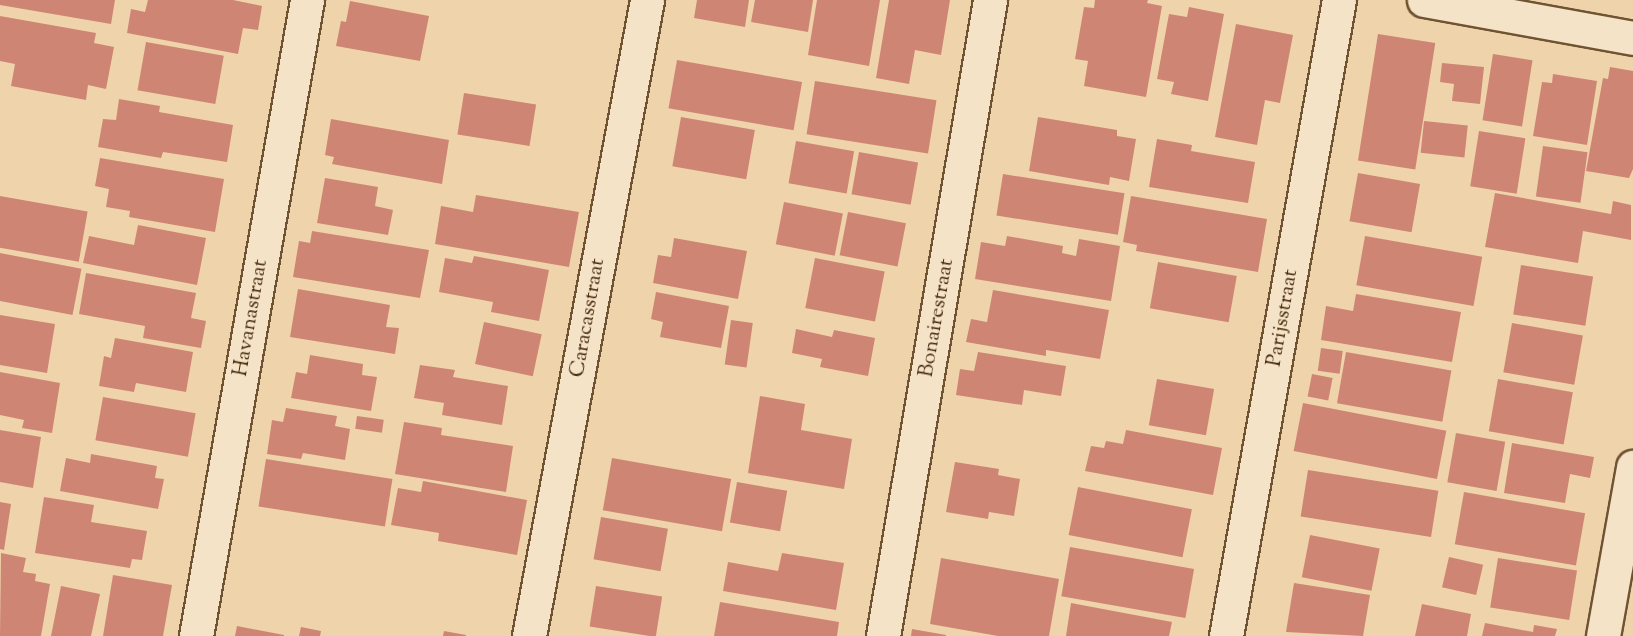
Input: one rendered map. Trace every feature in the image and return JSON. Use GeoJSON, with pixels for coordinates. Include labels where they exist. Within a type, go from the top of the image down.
{"type":"FeatureCollection","features":[{"type":"Feature","properties":{"kind":"street","name":"Havanastraat"},"geometry":{"type":"LineString","coordinates":[[196,636],[306,0]]}},
{"type":"Feature","properties":{"kind":"street","name":"Caracasstraat"},"geometry":{"type":"LineString","coordinates":[[530,636],[647,0]]}},
{"type":"Feature","properties":{"kind":"street","name":"Bonairestraat"},"geometry":{"type":"LineString","coordinates":[[883,636],[990,0]]}},
{"type":"Feature","properties":{"kind":"street","name":"Parijsstraat"},"geometry":{"type":"LineString","coordinates":[[1226,636],[1339,0]]}},
{"type":"Feature","properties":{"kind":"street"},"geometry":{"type":"LineString","coordinates":[[1424,0],[1633,38]]}},
{"type":"Feature","properties":{"kind":"street"},"geometry":{"type":"LineString","coordinates":[[1603,636],[1633,467]]}},
{"type":"Feature","properties":{"kind":"building"},"geometry":{"type":"Polygon","coordinates":[[[0,0],[115,0],[111,24],[0,5],[0,0]]]}},
{"type":"Feature","properties":{"kind":"building"},"geometry":{"type":"Polygon","coordinates":[[[148,0],[233,0],[262,6],[258,30],[243,28],[238,54],[127,33],[131,9],[145,12],[148,0]]]}},
{"type":"Feature","properties":{"kind":"building"},"geometry":{"type":"Polygon","coordinates":[[[697,0],[749,0],[745,27],[694,18],[697,0]]]}},
{"type":"Feature","properties":{"kind":"building"},"geometry":{"type":"Polygon","coordinates":[[[755,0],[813,0],[808,32],[751,22],[755,0]]]}},
{"type":"Feature","properties":{"kind":"building"},"geometry":{"type":"Polygon","coordinates":[[[817,0],[880,0],[869,66],[808,55],[817,0]]]}},
{"type":"Feature","properties":{"kind":"building"},"geometry":{"type":"Polygon","coordinates":[[[889,0],[950,0],[941,55],[915,50],[909,84],[876,78],[889,0]]]}},
{"type":"Feature","properties":{"kind":"building"},"geometry":{"type":"Polygon","coordinates":[[[1095,0],[1148,0],[1147,3],[1162,6],[1146,97],[1084,86],[1088,61],[1075,59],[1084,7],[1094,8],[1095,0]]]}},
{"type":"Feature","properties":{"kind":"building"},"geometry":{"type":"Polygon","coordinates":[[[350,1],[429,16],[420,61],[336,46],[341,21],[346,22],[350,1]]]}},
{"type":"Feature","properties":{"kind":"building"},"geometry":{"type":"Polygon","coordinates":[[[1189,7],[1224,14],[1208,101],[1171,94],[1174,82],[1157,79],[1169,14],[1187,17],[1189,7]]]}},
{"type":"Feature","properties":{"kind":"building"},"geometry":{"type":"Polygon","coordinates":[[[0,16],[96,33],[94,43],[114,47],[106,89],[88,85],[86,100],[11,86],[15,64],[0,61],[0,16]]]}},
{"type":"Feature","properties":{"kind":"building"},"geometry":{"type":"Polygon","coordinates":[[[1236,24],[1293,35],[1280,103],[1265,100],[1257,145],[1215,137],[1236,24]]]}},
{"type":"Feature","properties":{"kind":"building"},"geometry":{"type":"Polygon","coordinates":[[[1378,34],[1435,43],[1415,169],[1358,160],[1378,34]]]}},
{"type":"Feature","properties":{"kind":"building"},"geometry":{"type":"Polygon","coordinates":[[[146,42],[224,56],[215,104],[137,90],[146,42]]]}},
{"type":"Feature","properties":{"kind":"building"},"geometry":{"type":"Polygon","coordinates":[[[1493,54],[1533,60],[1522,126],[1483,120],[1493,54]]]}},
{"type":"Feature","properties":{"kind":"building"},"geometry":{"type":"Polygon","coordinates":[[[677,60],[802,82],[794,130],[668,108],[677,60]]]}},
{"type":"Feature","properties":{"kind":"building"},"geometry":{"type":"Polygon","coordinates":[[[1442,63],[1484,67],[1480,104],[1452,101],[1454,84],[1440,82],[1442,63]]]}},
{"type":"Feature","properties":{"kind":"building"},"geometry":{"type":"Polygon","coordinates":[[[1610,67],[1633,71],[1633,169],[1629,178],[1586,171],[1603,78],[1608,79],[1610,67]]]}},
{"type":"Feature","properties":{"kind":"building"},"geometry":{"type":"Polygon","coordinates":[[[1553,74],[1597,81],[1587,145],[1533,136],[1542,82],[1552,83],[1553,74]]]}},
{"type":"Feature","properties":{"kind":"building"},"geometry":{"type":"Polygon","coordinates":[[[815,81],[936,100],[928,154],[807,134],[815,81]]]}},
{"type":"Feature","properties":{"kind":"building"},"geometry":{"type":"Polygon","coordinates":[[[464,93],[536,104],[530,146],[457,134],[464,93]]]}},
{"type":"Feature","properties":{"kind":"building"},"geometry":{"type":"Polygon","coordinates":[[[119,99],[160,106],[159,112],[233,125],[227,162],[163,152],[161,158],[98,147],[103,119],[116,120],[119,99]]]}},
{"type":"Feature","properties":{"kind":"building"},"geometry":{"type":"Polygon","coordinates":[[[681,117],[755,130],[746,179],[672,166],[681,117]]]}},
{"type":"Feature","properties":{"kind":"building"},"geometry":{"type":"Polygon","coordinates":[[[1038,117],[1117,130],[1117,136],[1136,139],[1129,181],[1110,177],[1109,185],[1029,171],[1038,117]]]}},
{"type":"Feature","properties":{"kind":"building"},"geometry":{"type":"Polygon","coordinates":[[[331,119],[449,140],[442,184],[332,164],[334,157],[325,155],[331,119]]]}},
{"type":"Feature","properties":{"kind":"building"},"geometry":{"type":"Polygon","coordinates":[[[1424,121],[1468,126],[1464,157],[1421,153],[1424,121]]]}},
{"type":"Feature","properties":{"kind":"building"},"geometry":{"type":"Polygon","coordinates":[[[1479,131],[1525,138],[1517,194],[1470,186],[1479,131]]]}},
{"type":"Feature","properties":{"kind":"building"},"geometry":{"type":"Polygon","coordinates":[[[1157,139],[1192,145],[1191,151],[1255,162],[1248,203],[1149,187],[1157,139]]]}},
{"type":"Feature","properties":{"kind":"building"},"geometry":{"type":"Polygon","coordinates":[[[796,141],[854,151],[847,194],[789,183],[796,141]]]}},
{"type":"Feature","properties":{"kind":"building"},"geometry":{"type":"Polygon","coordinates":[[[1543,146],[1588,152],[1580,203],[1536,197],[1543,146]]]}},
{"type":"Feature","properties":{"kind":"building"},"geometry":{"type":"Polygon","coordinates":[[[859,152],[918,162],[911,205],[852,194],[859,152]]]}},
{"type":"Feature","properties":{"kind":"building"},"geometry":{"type":"Polygon","coordinates":[[[100,158],[224,179],[215,232],[129,217],[130,211],[106,207],[109,189],[95,186],[100,158]]]}},
{"type":"Feature","properties":{"kind":"building"},"geometry":{"type":"Polygon","coordinates":[[[1358,173],[1420,184],[1412,232],[1349,221],[1358,173]]]}},
{"type":"Feature","properties":{"kind":"building"},"geometry":{"type":"Polygon","coordinates":[[[1003,174],[1124,193],[1118,235],[996,215],[1003,174]]]}},
{"type":"Feature","properties":{"kind":"building"},"geometry":{"type":"Polygon","coordinates":[[[325,178],[378,187],[375,206],[393,210],[388,235],[317,223],[325,178]]]}},
{"type":"Feature","properties":{"kind":"building"},"geometry":{"type":"Polygon","coordinates":[[[1495,193],[1611,214],[1613,201],[1631,205],[1631,240],[1583,231],[1578,263],[1485,247],[1495,193]]]}},
{"type":"Feature","properties":{"kind":"building"},"geometry":{"type":"Polygon","coordinates":[[[476,195],[579,212],[569,267],[435,244],[441,206],[473,212],[476,195]]]}},
{"type":"Feature","properties":{"kind":"building"},"geometry":{"type":"Polygon","coordinates":[[[0,196],[88,211],[79,262],[0,248],[0,196]]]}},
{"type":"Feature","properties":{"kind":"building"},"geometry":{"type":"Polygon","coordinates":[[[1131,196],[1267,219],[1258,272],[1136,251],[1137,245],[1123,242],[1131,196]]]}},
{"type":"Feature","properties":{"kind":"building"},"geometry":{"type":"Polygon","coordinates":[[[784,202],[843,213],[835,256],[776,244],[784,202]]]}},
{"type":"Feature","properties":{"kind":"building"},"geometry":{"type":"Polygon","coordinates":[[[848,212],[906,223],[898,266],[840,255],[848,212]]]}},
{"type":"Feature","properties":{"kind":"building"},"geometry":{"type":"Polygon","coordinates":[[[138,225],[206,238],[197,285],[83,263],[89,236],[134,245],[138,225]]]}},
{"type":"Feature","properties":{"kind":"building"},"geometry":{"type":"Polygon","coordinates":[[[312,231],[429,250],[420,298],[293,277],[299,241],[310,243],[312,231]]]}},
{"type":"Feature","properties":{"kind":"building"},"geometry":{"type":"Polygon","coordinates":[[[1007,236],[1063,246],[1062,253],[1076,256],[1079,239],[1120,246],[1111,301],[975,279],[981,242],[1005,246],[1007,236]]]}},
{"type":"Feature","properties":{"kind":"building"},"geometry":{"type":"Polygon","coordinates":[[[1365,236],[1482,257],[1474,306],[1356,285],[1365,236]]]}},
{"type":"Feature","properties":{"kind":"building"},"geometry":{"type":"Polygon","coordinates":[[[674,238],[747,251],[738,299],[653,283],[658,255],[671,257],[674,238]]]}},
{"type":"Feature","properties":{"kind":"building"},"geometry":{"type":"Polygon","coordinates":[[[0,253],[81,269],[73,315],[0,301],[0,253]]]}},
{"type":"Feature","properties":{"kind":"building"},"geometry":{"type":"Polygon","coordinates":[[[474,256],[549,270],[539,321],[491,312],[493,302],[439,292],[445,258],[472,263],[474,256]]]}},
{"type":"Feature","properties":{"kind":"building"},"geometry":{"type":"Polygon","coordinates":[[[815,258],[885,272],[875,322],[805,308],[815,258]]]}},
{"type":"Feature","properties":{"kind":"building"},"geometry":{"type":"Polygon","coordinates":[[[1158,262],[1237,276],[1229,322],[1150,308],[1158,262]]]}},
{"type":"Feature","properties":{"kind":"building"},"geometry":{"type":"Polygon","coordinates":[[[1521,265],[1593,276],[1585,326],[1513,314],[1521,265]]]}},
{"type":"Feature","properties":{"kind":"building"},"geometry":{"type":"Polygon","coordinates":[[[86,273],[196,293],[191,318],[206,321],[201,348],[143,338],[145,326],[79,314],[86,273]]]}},
{"type":"Feature","properties":{"kind":"building"},"geometry":{"type":"Polygon","coordinates":[[[298,289],[390,305],[386,327],[399,328],[395,354],[290,337],[298,289]]]}},
{"type":"Feature","properties":{"kind":"building"},"geometry":{"type":"Polygon","coordinates":[[[993,290],[1109,310],[1100,359],[1046,350],[1046,356],[966,342],[971,319],[987,322],[993,290]]]}},
{"type":"Feature","properties":{"kind":"building"},"geometry":{"type":"Polygon","coordinates":[[[656,292],[729,306],[721,348],[660,337],[663,322],[651,319],[656,292]]]}},
{"type":"Feature","properties":{"kind":"building"},"geometry":{"type":"Polygon","coordinates":[[[1356,294],[1461,312],[1452,362],[1321,340],[1326,306],[1353,311],[1356,294]]]}},
{"type":"Feature","properties":{"kind":"building"},"geometry":{"type":"Polygon","coordinates":[[[0,315],[55,324],[47,373],[0,365],[0,315]]]}},
{"type":"Feature","properties":{"kind":"building"},"geometry":{"type":"Polygon","coordinates":[[[731,320],[753,323],[747,368],[725,365],[731,320]]]}},
{"type":"Feature","properties":{"kind":"building"},"geometry":{"type":"Polygon","coordinates":[[[484,322],[542,334],[533,376],[475,364],[484,322]]]}},
{"type":"Feature","properties":{"kind":"building"},"geometry":{"type":"Polygon","coordinates":[[[1512,323],[1583,336],[1574,385],[1503,372],[1512,323]]]}},
{"type":"Feature","properties":{"kind":"building"},"geometry":{"type":"Polygon","coordinates":[[[796,329],[832,337],[834,330],[875,338],[868,376],[820,367],[822,359],[792,353],[796,329]]]}},
{"type":"Feature","properties":{"kind":"building"},"geometry":{"type":"Polygon","coordinates":[[[115,338],[193,352],[186,392],[136,383],[134,392],[99,386],[104,356],[111,358],[115,338]]]}},
{"type":"Feature","properties":{"kind":"building"},"geometry":{"type":"Polygon","coordinates":[[[1321,348],[1343,351],[1340,374],[1318,371],[1321,348]]]}},
{"type":"Feature","properties":{"kind":"building"},"geometry":{"type":"Polygon","coordinates":[[[978,352],[1066,366],[1061,396],[1024,390],[1022,405],[956,395],[960,369],[974,371],[978,352]]]}},
{"type":"Feature","properties":{"kind":"building"},"geometry":{"type":"Polygon","coordinates":[[[1346,352],[1451,371],[1442,422],[1337,403],[1346,352]]]}},
{"type":"Feature","properties":{"kind":"building"},"geometry":{"type":"Polygon","coordinates":[[[310,355],[363,364],[362,375],[377,377],[371,411],[291,398],[296,372],[307,374],[310,355]]]}},
{"type":"Feature","properties":{"kind":"building"},"geometry":{"type":"Polygon","coordinates":[[[420,365],[455,370],[453,377],[508,386],[502,425],[442,415],[444,403],[414,398],[420,365]]]}},
{"type":"Feature","properties":{"kind":"building"},"geometry":{"type":"Polygon","coordinates":[[[0,372],[60,383],[52,433],[22,428],[24,420],[0,415],[0,372]]]}},
{"type":"Feature","properties":{"kind":"building"},"geometry":{"type":"Polygon","coordinates":[[[1312,374],[1333,378],[1328,401],[1308,397],[1312,374]]]}},
{"type":"Feature","properties":{"kind":"building"},"geometry":{"type":"Polygon","coordinates":[[[1157,379],[1214,389],[1206,435],[1149,425],[1157,379]]]}},
{"type":"Feature","properties":{"kind":"building"},"geometry":{"type":"Polygon","coordinates":[[[1498,379],[1573,392],[1564,444],[1489,431],[1498,379]]]}},
{"type":"Feature","properties":{"kind":"building"},"geometry":{"type":"Polygon","coordinates":[[[760,396],[805,404],[801,430],[852,439],[844,489],[748,473],[760,396]]]}},
{"type":"Feature","properties":{"kind":"building"},"geometry":{"type":"Polygon","coordinates":[[[103,397],[196,413],[188,457],[95,440],[103,397]]]}},
{"type":"Feature","properties":{"kind":"building"},"geometry":{"type":"Polygon","coordinates":[[[1303,403],[1446,431],[1437,479],[1294,451],[1303,403]]]}},
{"type":"Feature","properties":{"kind":"building"},"geometry":{"type":"Polygon","coordinates":[[[286,408],[337,416],[335,426],[350,429],[345,460],[303,453],[301,459],[267,454],[272,420],[283,422],[286,408]]]}},
{"type":"Feature","properties":{"kind":"building"},"geometry":{"type":"Polygon","coordinates":[[[357,416],[384,420],[382,433],[355,429],[357,416]]]}},
{"type":"Feature","properties":{"kind":"building"},"geometry":{"type":"Polygon","coordinates":[[[404,422],[442,428],[441,435],[513,446],[506,492],[395,474],[404,422]]]}},
{"type":"Feature","properties":{"kind":"building"},"geometry":{"type":"Polygon","coordinates":[[[0,430],[41,437],[33,488],[0,482],[0,430]]]}},
{"type":"Feature","properties":{"kind":"building"},"geometry":{"type":"Polygon","coordinates":[[[1126,430],[1222,448],[1213,495],[1085,471],[1091,446],[1104,448],[1106,441],[1123,444],[1126,430]]]}},
{"type":"Feature","properties":{"kind":"building"},"geometry":{"type":"Polygon","coordinates":[[[1456,433],[1505,442],[1497,491],[1447,482],[1456,433]]]}},
{"type":"Feature","properties":{"kind":"building"},"geometry":{"type":"Polygon","coordinates":[[[1512,443],[1594,457],[1590,478],[1570,474],[1565,503],[1504,493],[1512,443]]]}},
{"type":"Feature","properties":{"kind":"building"},"geometry":{"type":"Polygon","coordinates":[[[91,454],[157,466],[155,478],[164,479],[158,509],[60,491],[66,458],[90,463],[91,454]]]}},
{"type":"Feature","properties":{"kind":"building"},"geometry":{"type":"Polygon","coordinates":[[[612,458],[731,479],[722,531],[603,510],[612,458]]]}},
{"type":"Feature","properties":{"kind":"building"},"geometry":{"type":"Polygon","coordinates":[[[266,459],[392,479],[385,526],[258,506],[266,459]]]}},
{"type":"Feature","properties":{"kind":"building"},"geometry":{"type":"Polygon","coordinates":[[[955,462],[999,469],[998,475],[1020,479],[1014,516],[989,512],[988,519],[946,512],[955,462]]]}},
{"type":"Feature","properties":{"kind":"building"},"geometry":{"type":"Polygon","coordinates":[[[1308,470],[1438,491],[1431,537],[1301,516],[1308,470]]]}},
{"type":"Feature","properties":{"kind":"building"},"geometry":{"type":"Polygon","coordinates":[[[423,481],[527,500],[517,555],[438,541],[439,533],[391,525],[398,488],[421,492],[423,481]]]}},
{"type":"Feature","properties":{"kind":"building"},"geometry":{"type":"Polygon","coordinates":[[[737,482],[787,491],[780,531],[730,522],[737,482]]]}},
{"type":"Feature","properties":{"kind":"building"},"geometry":{"type":"Polygon","coordinates":[[[1078,487],[1192,509],[1183,557],[1069,535],[1078,487]]]}},
{"type":"Feature","properties":{"kind":"building"},"geometry":{"type":"Polygon","coordinates":[[[1464,492],[1585,513],[1576,566],[1455,544],[1464,492]]]}},
{"type":"Feature","properties":{"kind":"building"},"geometry":{"type":"Polygon","coordinates":[[[44,497],[94,505],[91,522],[147,531],[142,560],[132,559],[130,568],[35,553],[44,497]]]}},
{"type":"Feature","properties":{"kind":"building"},"geometry":{"type":"Polygon","coordinates":[[[0,502],[11,504],[4,550],[0,549],[0,502]]]}},
{"type":"Feature","properties":{"kind":"building"},"geometry":{"type":"Polygon","coordinates":[[[601,517],[668,529],[661,571],[594,559],[601,517]]]}},
{"type":"Feature","properties":{"kind":"building"},"geometry":{"type":"Polygon","coordinates":[[[1310,535],[1380,549],[1371,591],[1302,577],[1310,535]]]}},
{"type":"Feature","properties":{"kind":"building"},"geometry":{"type":"Polygon","coordinates":[[[1070,547],[1194,569],[1185,618],[1061,596],[1070,547]]]}},
{"type":"Feature","properties":{"kind":"building"},"geometry":{"type":"Polygon","coordinates":[[[1,553],[26,558],[23,572],[36,574],[35,581],[50,584],[41,636],[0,636],[1,553]]]}},
{"type":"Feature","properties":{"kind":"building"},"geometry":{"type":"Polygon","coordinates":[[[782,553],[844,563],[836,610],[723,591],[728,562],[778,571],[782,553]]]}},
{"type":"Feature","properties":{"kind":"building"},"geometry":{"type":"Polygon","coordinates":[[[1449,557],[1483,565],[1476,595],[1442,587],[1449,557]]]}},
{"type":"Feature","properties":{"kind":"building"},"geometry":{"type":"Polygon","coordinates":[[[941,558],[1059,579],[1049,636],[998,636],[930,624],[941,558]]]}},
{"type":"Feature","properties":{"kind":"building"},"geometry":{"type":"Polygon","coordinates":[[[1498,558],[1577,571],[1569,620],[1490,607],[1498,558]]]}},
{"type":"Feature","properties":{"kind":"building"},"geometry":{"type":"Polygon","coordinates":[[[113,575],[172,585],[163,636],[103,636],[113,575]]]}},
{"type":"Feature","properties":{"kind":"building"},"geometry":{"type":"Polygon","coordinates":[[[1294,583],[1370,595],[1363,636],[1286,632],[1294,583]]]}},
{"type":"Feature","properties":{"kind":"building"},"geometry":{"type":"Polygon","coordinates":[[[61,586],[100,594],[91,636],[51,636],[61,586]]]}},
{"type":"Feature","properties":{"kind":"building"},"geometry":{"type":"Polygon","coordinates":[[[596,586],[662,596],[656,636],[590,626],[596,586]]]}},
{"type":"Feature","properties":{"kind":"building"},"geometry":{"type":"Polygon","coordinates":[[[720,602],[839,622],[837,636],[714,636],[720,602]]]}},
{"type":"Feature","properties":{"kind":"building"},"geometry":{"type":"Polygon","coordinates":[[[1071,603],[1172,622],[1169,636],[1066,636],[1071,603]]]}},
{"type":"Feature","properties":{"kind":"building"},"geometry":{"type":"Polygon","coordinates":[[[1422,604],[1471,614],[1467,636],[1415,636],[1422,604]]]}},
{"type":"Feature","properties":{"kind":"building"},"geometry":{"type":"Polygon","coordinates":[[[1485,623],[1533,632],[1534,625],[1557,629],[1555,636],[1482,636],[1485,623]]]}},
{"type":"Feature","properties":{"kind":"building"},"geometry":{"type":"Polygon","coordinates":[[[237,626],[284,635],[284,636],[235,636],[237,626]]]}},
{"type":"Feature","properties":{"kind":"building"},"geometry":{"type":"Polygon","coordinates":[[[301,627],[321,631],[320,636],[299,636],[301,627]]]}},
{"type":"Feature","properties":{"kind":"building"},"geometry":{"type":"Polygon","coordinates":[[[912,629],[946,635],[946,636],[911,636],[912,629]]]}},
{"type":"Feature","properties":{"kind":"building"},"geometry":{"type":"Polygon","coordinates":[[[444,631],[466,635],[466,636],[443,636],[444,631]]]}}]}
